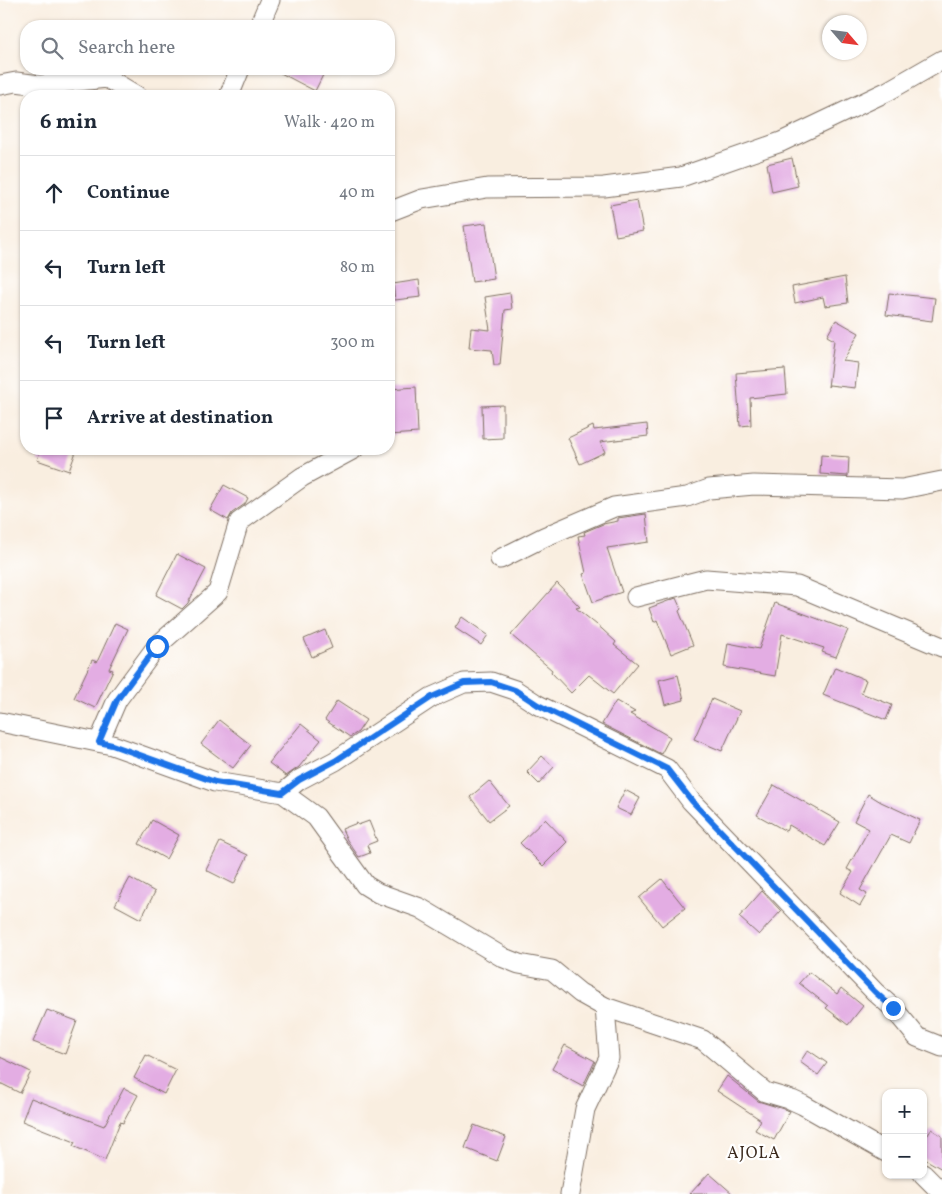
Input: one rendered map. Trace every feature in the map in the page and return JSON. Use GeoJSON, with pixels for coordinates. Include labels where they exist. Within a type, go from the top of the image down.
{"type":"FeatureCollection","features":[{"type":"Feature","properties":{"kind":"street"},"geometry":{"type":"LineString","coordinates":[[262,20],[270,0]]}},
{"type":"Feature","properties":{"kind":"street"},"geometry":{"type":"LineString","coordinates":[[395,212],[422,199],[487,188],[604,187],[681,177],[781,142],[888,91],[942,60]]}},
{"type":"Feature","properties":{"kind":"street"},"geometry":{"type":"LineString","coordinates":[[231,90],[238,75]]}},
{"type":"Feature","properties":{"kind":"street"},"geometry":{"type":"LineString","coordinates":[[0,85],[16,82],[39,85],[108,78],[127,90]]}},
{"type":"Feature","properties":{"kind":"street"},"geometry":{"type":"LineString","coordinates":[[99,742],[117,700],[157,646],[218,592],[239,522],[302,477],[343,455]]}},
{"type":"Feature","properties":{"kind":"street"},"geometry":{"type":"LineString","coordinates":[[500,559],[544,537],[614,507],[687,497],[710,489],[754,485],[902,489],[942,481]]}},
{"type":"Feature","properties":{"kind":"street"},"geometry":{"type":"LineString","coordinates":[[636,597],[706,580],[797,586],[942,647]]}},
{"type":"Feature","properties":{"kind":"street"},"geometry":{"type":"LineString","coordinates":[[282,793],[299,780],[335,761],[432,697],[464,683],[491,682],[515,690],[538,705],[667,769],[692,801],[875,992],[893,1008],[918,1037],[942,1047]]}},
{"type":"Feature","properties":{"kind":"street"},"geometry":{"type":"LineString","coordinates":[[0,722],[112,745],[215,782],[282,793],[316,817],[365,885],[378,893],[420,908],[504,958],[519,964],[552,970],[580,992],[605,1007],[703,1040],[766,1092],[803,1105],[882,1150]]}},
{"type":"Feature","properties":{"kind":"street"},"geometry":{"type":"LineString","coordinates":[[570,1194],[585,1108],[609,1058],[605,1007]]}},
{"type":"Feature","properties":{"kind":"street"},"geometry":{"type":"LineString","coordinates":[[927,1178],[942,1193]]}},
{"type":"Feature","properties":{"kind":"building"},"geometry":{"type":"Polygon","coordinates":[[[284,75],[323,75],[316,90],[284,75]]]}},
{"type":"Feature","properties":{"kind":"building"},"geometry":{"type":"Polygon","coordinates":[[[792,158],[798,186],[772,192],[767,164],[792,158]]]}},
{"type":"Feature","properties":{"kind":"building"},"geometry":{"type":"Polygon","coordinates":[[[637,200],[643,231],[616,236],[610,205],[637,200]]]}},
{"type":"Feature","properties":{"kind":"building"},"geometry":{"type":"Polygon","coordinates":[[[486,223],[494,279],[472,282],[464,226],[486,223]]]}},
{"type":"Feature","properties":{"kind":"building"},"geometry":{"type":"Polygon","coordinates":[[[845,277],[848,303],[825,306],[823,297],[795,303],[792,287],[845,277]]]}},
{"type":"Feature","properties":{"kind":"building"},"geometry":{"type":"Polygon","coordinates":[[[419,280],[421,297],[395,300],[395,284],[419,280]]]}},
{"type":"Feature","properties":{"kind":"building"},"geometry":{"type":"Polygon","coordinates":[[[510,293],[512,309],[505,310],[500,365],[494,365],[492,350],[469,348],[471,328],[490,330],[485,297],[510,293]]]}},
{"type":"Feature","properties":{"kind":"building"},"geometry":{"type":"Polygon","coordinates":[[[889,293],[935,298],[932,321],[886,315],[889,293]]]}},
{"type":"Feature","properties":{"kind":"building"},"geometry":{"type":"Polygon","coordinates":[[[836,320],[859,333],[843,361],[858,363],[855,388],[829,385],[828,387],[834,340],[827,336],[836,320]]]}},
{"type":"Feature","properties":{"kind":"building"},"geometry":{"type":"Polygon","coordinates":[[[785,369],[787,394],[750,398],[751,425],[740,426],[736,373],[785,369]]]}},
{"type":"Feature","properties":{"kind":"building"},"geometry":{"type":"Polygon","coordinates":[[[416,387],[418,433],[395,435],[395,389],[416,387]]]}},
{"type":"Feature","properties":{"kind":"building"},"geometry":{"type":"Polygon","coordinates":[[[503,405],[503,438],[483,439],[482,406],[503,405]]]}},
{"type":"Feature","properties":{"kind":"building"},"geometry":{"type":"Polygon","coordinates":[[[647,424],[648,436],[600,442],[605,452],[580,464],[568,438],[593,426],[594,430],[647,424]]]}},
{"type":"Feature","properties":{"kind":"building"},"geometry":{"type":"Polygon","coordinates":[[[39,455],[75,455],[69,471],[37,460],[39,455]]]}},
{"type":"Feature","properties":{"kind":"building"},"geometry":{"type":"Polygon","coordinates":[[[821,455],[849,457],[848,476],[820,474],[821,455]]]}},
{"type":"Feature","properties":{"kind":"building"},"geometry":{"type":"Polygon","coordinates":[[[224,485],[248,498],[245,504],[232,513],[228,520],[210,510],[224,485]]]}},
{"type":"Feature","properties":{"kind":"building"},"geometry":{"type":"Polygon","coordinates":[[[646,514],[649,542],[607,548],[622,592],[593,602],[583,574],[586,573],[578,536],[585,535],[584,532],[603,524],[618,521],[618,518],[646,514]]]}},
{"type":"Feature","properties":{"kind":"building"},"geometry":{"type":"Polygon","coordinates":[[[177,554],[206,569],[188,603],[182,609],[156,595],[177,554]]]}},
{"type":"Feature","properties":{"kind":"building"},"geometry":{"type":"Polygon","coordinates":[[[557,583],[580,607],[576,608],[616,642],[614,645],[638,664],[613,694],[589,675],[571,693],[551,672],[552,670],[511,635],[557,583]]]}},
{"type":"Feature","properties":{"kind":"building"},"geometry":{"type":"Polygon","coordinates":[[[676,598],[681,609],[679,611],[693,645],[671,654],[657,620],[654,622],[649,608],[676,598]]]}},
{"type":"Feature","properties":{"kind":"building"},"geometry":{"type":"Polygon","coordinates":[[[775,603],[848,630],[836,657],[822,652],[824,648],[782,634],[775,676],[724,667],[728,643],[759,649],[775,603]]]}},
{"type":"Feature","properties":{"kind":"building"},"geometry":{"type":"Polygon","coordinates":[[[462,617],[488,635],[481,645],[455,628],[462,617]]]}},
{"type":"Feature","properties":{"kind":"building"},"geometry":{"type":"Polygon","coordinates":[[[115,623],[128,629],[109,669],[113,670],[95,708],[74,698],[92,660],[97,662],[115,623]]]}},
{"type":"Feature","properties":{"kind":"building"},"geometry":{"type":"Polygon","coordinates":[[[325,630],[332,648],[312,657],[304,639],[325,630]]]}},
{"type":"Feature","properties":{"kind":"building"},"geometry":{"type":"Polygon","coordinates":[[[835,667],[866,680],[861,693],[892,705],[886,720],[823,695],[835,667]]]}},
{"type":"Feature","properties":{"kind":"building"},"geometry":{"type":"Polygon","coordinates":[[[678,675],[684,700],[665,705],[659,680],[678,675]]]}},
{"type":"Feature","properties":{"kind":"building"},"geometry":{"type":"Polygon","coordinates":[[[712,699],[740,711],[722,751],[694,739],[712,699]]]}},
{"type":"Feature","properties":{"kind":"building"},"geometry":{"type":"Polygon","coordinates":[[[337,701],[366,720],[358,732],[350,737],[325,720],[337,701]]]}},
{"type":"Feature","properties":{"kind":"building"},"geometry":{"type":"Polygon","coordinates":[[[616,701],[635,712],[630,714],[670,737],[661,754],[602,724],[616,701]]]}},
{"type":"Feature","properties":{"kind":"building"},"geometry":{"type":"Polygon","coordinates":[[[219,720],[251,745],[233,768],[201,744],[219,720]]]}},
{"type":"Feature","properties":{"kind":"building"},"geometry":{"type":"Polygon","coordinates":[[[301,724],[321,740],[299,767],[286,776],[269,763],[301,724]]]}},
{"type":"Feature","properties":{"kind":"building"},"geometry":{"type":"Polygon","coordinates":[[[542,756],[554,767],[539,784],[527,772],[542,756]]]}},
{"type":"Feature","properties":{"kind":"building"},"geometry":{"type":"Polygon","coordinates":[[[489,781],[509,806],[489,821],[470,797],[489,781]]]}},
{"type":"Feature","properties":{"kind":"building"},"geometry":{"type":"Polygon","coordinates":[[[774,785],[840,822],[825,846],[789,825],[786,831],[757,815],[774,785]]]}},
{"type":"Feature","properties":{"kind":"building"},"geometry":{"type":"Polygon","coordinates":[[[625,790],[640,798],[631,815],[616,808],[625,790]]]}},
{"type":"Feature","properties":{"kind":"building"},"geometry":{"type":"Polygon","coordinates":[[[868,794],[920,820],[909,843],[891,835],[860,890],[867,894],[860,906],[840,893],[853,872],[847,869],[869,829],[854,821],[868,794]]]}},
{"type":"Feature","properties":{"kind":"building"},"geometry":{"type":"Polygon","coordinates":[[[545,819],[567,842],[543,866],[520,843],[545,819]]]}},
{"type":"Feature","properties":{"kind":"building"},"geometry":{"type":"Polygon","coordinates":[[[152,820],[179,835],[166,859],[139,844],[152,820]]]}},
{"type":"Feature","properties":{"kind":"building"},"geometry":{"type":"Polygon","coordinates":[[[369,821],[377,841],[367,845],[370,853],[359,857],[342,829],[369,821]]]}},
{"type":"Feature","properties":{"kind":"building"},"geometry":{"type":"Polygon","coordinates":[[[220,842],[248,855],[234,884],[206,870],[220,842]]]}},
{"type":"Feature","properties":{"kind":"building"},"geometry":{"type":"Polygon","coordinates":[[[130,878],[155,892],[141,919],[115,905],[130,878]]]}},
{"type":"Feature","properties":{"kind":"building"},"geometry":{"type":"Polygon","coordinates":[[[662,879],[685,908],[662,926],[639,898],[662,879]]]}},
{"type":"Feature","properties":{"kind":"building"},"geometry":{"type":"Polygon","coordinates":[[[762,891],[781,911],[759,935],[739,917],[762,891]]]}},
{"type":"Feature","properties":{"kind":"building"},"geometry":{"type":"Polygon","coordinates":[[[809,972],[837,994],[841,988],[863,1006],[848,1025],[799,983],[809,972]]]}},
{"type":"Feature","properties":{"kind":"building"},"geometry":{"type":"Polygon","coordinates":[[[47,1010],[77,1021],[65,1054],[33,1042],[47,1010]]]}},
{"type":"Feature","properties":{"kind":"building"},"geometry":{"type":"Polygon","coordinates":[[[565,1045],[595,1061],[583,1086],[552,1069],[565,1045]]]}},
{"type":"Feature","properties":{"kind":"building"},"geometry":{"type":"Polygon","coordinates":[[[808,1050],[827,1063],[818,1075],[800,1062],[808,1050]]]}},
{"type":"Feature","properties":{"kind":"building"},"geometry":{"type":"Polygon","coordinates":[[[146,1055],[176,1070],[164,1094],[134,1078],[146,1055]]]}},
{"type":"Feature","properties":{"kind":"building"},"geometry":{"type":"Polygon","coordinates":[[[0,1057],[31,1072],[20,1093],[0,1083],[0,1057]]]}},
{"type":"Feature","properties":{"kind":"building"},"geometry":{"type":"Polygon","coordinates":[[[727,1076],[758,1101],[790,1111],[774,1140],[755,1130],[761,1120],[717,1091],[727,1076]]]}},
{"type":"Feature","properties":{"kind":"building"},"geometry":{"type":"Polygon","coordinates":[[[124,1088],[138,1095],[123,1123],[120,1122],[105,1160],[73,1146],[75,1142],[22,1121],[31,1098],[104,1126],[124,1088]]]}},
{"type":"Feature","properties":{"kind":"building"},"geometry":{"type":"Polygon","coordinates":[[[474,1125],[506,1137],[497,1161],[465,1148],[474,1125]]]}},
{"type":"Feature","properties":{"kind":"building"},"geometry":{"type":"Polygon","coordinates":[[[931,1129],[942,1136],[942,1169],[927,1160],[927,1136],[931,1129]]]}},
{"type":"Feature","properties":{"kind":"building"},"geometry":{"type":"Polygon","coordinates":[[[709,1173],[733,1194],[690,1194],[709,1173]]]}},
{"type":"Feature","properties":{"kind":"district","name":"AJOLA"},"geometry":{"type":"Point","coordinates":[754,1154]}},
{"type":"Feature","properties":{"kind":"route"},"geometry":{"type":"LineString","coordinates":[[157,646],[117,700],[99,742],[215,782],[282,793],[299,780],[335,761],[432,697],[464,683],[491,682],[515,690],[538,705],[667,769],[692,801],[875,992],[893,1008]]}}]}
